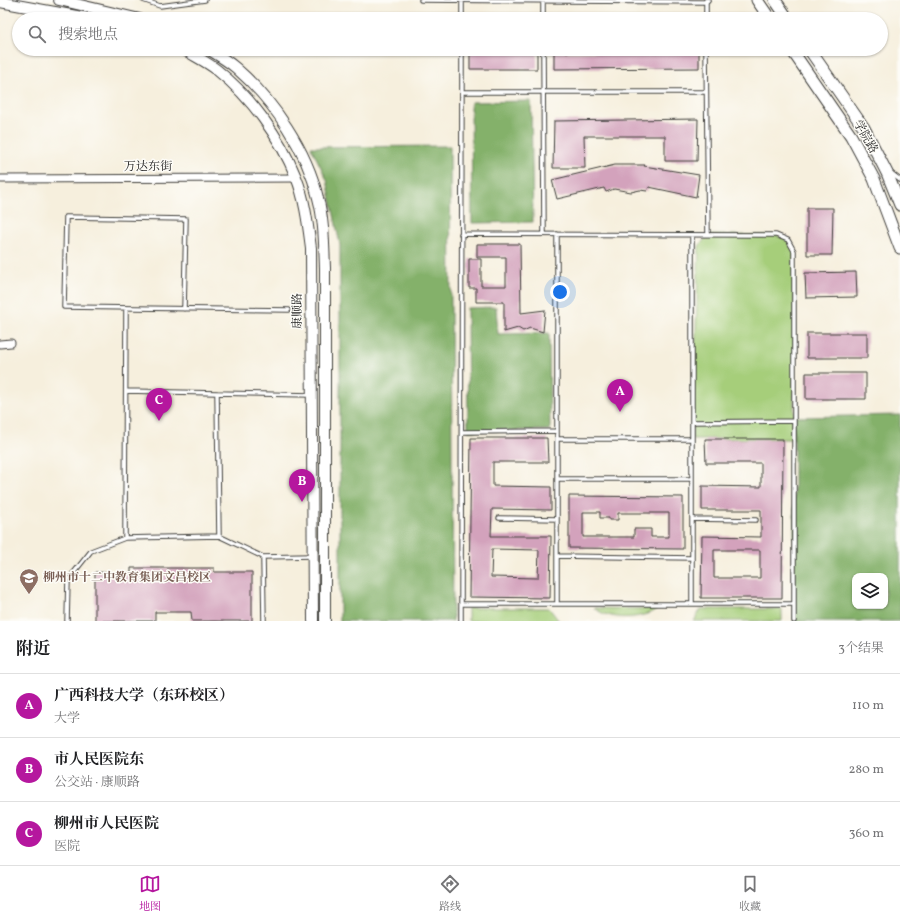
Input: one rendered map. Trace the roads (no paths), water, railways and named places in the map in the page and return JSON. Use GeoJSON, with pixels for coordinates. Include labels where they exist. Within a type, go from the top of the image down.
{"type":"FeatureCollection","features":[{"type":"Feature","properties":{"kind":"main road"},"geometry":{"type":"LineString","coordinates":[[59,0],[110,12]]}},
{"type":"Feature","properties":{"kind":"main road"},"geometry":{"type":"LineString","coordinates":[[757,0],[765,12]]}},
{"type":"Feature","properties":{"kind":"main road"},"geometry":{"type":"LineString","coordinates":[[775,0],[783,12]]}},
{"type":"Feature","properties":{"kind":"main road"},"geometry":{"type":"LineString","coordinates":[[0,2],[55,12]]}},
{"type":"Feature","properties":{"kind":"main road","name":"康顺路"},"geometry":{"type":"LineString","coordinates":[[194,56],[216,70],[241,91],[284,150],[297,178],[307,218],[311,248],[313,621]]}},
{"type":"Feature","properties":{"kind":"main road"},"geometry":{"type":"LineString","coordinates":[[218,56],[235,67],[255,86],[282,121],[298,145],[311,174],[318,198],[322,221],[325,268],[325,621]]}},
{"type":"Feature","properties":{"kind":"main road","name":"学院路"},"geometry":{"type":"LineString","coordinates":[[796,56],[851,136],[874,180],[900,248]]}},
{"type":"Feature","properties":{"kind":"main road","name":"学院路"},"geometry":{"type":"LineString","coordinates":[[814,56],[864,128],[886,170],[900,205]]}},
{"type":"Feature","properties":{"kind":"street","name":"万达东街"},"geometry":{"type":"LineString","coordinates":[[0,179],[297,178]]}},
{"type":"Feature","properties":{"kind":"street"},"geometry":{"type":"LineString","coordinates":[[0,344],[11,344]]}},
{"type":"Feature","properties":{"kind":"lane"},"geometry":{"type":"LineString","coordinates":[[144,0],[160,6],[205,0]]}},
{"type":"Feature","properties":{"kind":"lane"},"geometry":{"type":"LineString","coordinates":[[420,0],[706,1],[706,12]]}},
{"type":"Feature","properties":{"kind":"lane"},"geometry":{"type":"LineString","coordinates":[[462,0],[462,12]]}},
{"type":"Feature","properties":{"kind":"lane"},"geometry":{"type":"LineString","coordinates":[[543,1],[543,12]]}},
{"type":"Feature","properties":{"kind":"lane"},"geometry":{"type":"LineString","coordinates":[[461,621],[462,56]]}},
{"type":"Feature","properties":{"kind":"lane"},"geometry":{"type":"LineString","coordinates":[[543,56],[544,234]]}},
{"type":"Feature","properties":{"kind":"lane"},"geometry":{"type":"LineString","coordinates":[[706,56],[708,234]]}},
{"type":"Feature","properties":{"kind":"lane"},"geometry":{"type":"LineString","coordinates":[[462,92],[706,92]]}},
{"type":"Feature","properties":{"kind":"lane"},"geometry":{"type":"LineString","coordinates":[[886,170],[900,180]]}},
{"type":"Feature","properties":{"kind":"lane"},"geometry":{"type":"LineString","coordinates":[[184,309],[186,220],[66,217],[64,307],[184,309],[289,310]]}},
{"type":"Feature","properties":{"kind":"lane"},"geometry":{"type":"LineString","coordinates":[[461,234],[776,234],[788,240],[794,250],[794,621]]}},
{"type":"Feature","properties":{"kind":"lane"},"geometry":{"type":"LineString","coordinates":[[557,234],[557,604]]}},
{"type":"Feature","properties":{"kind":"lane"},"geometry":{"type":"LineString","coordinates":[[692,234],[692,604]]}},
{"type":"Feature","properties":{"kind":"lane"},"geometry":{"type":"LineString","coordinates":[[125,538],[126,308]]}},
{"type":"Feature","properties":{"kind":"lane"},"geometry":{"type":"LineString","coordinates":[[126,392],[312,395]]}},
{"type":"Feature","properties":{"kind":"lane"},"geometry":{"type":"LineString","coordinates":[[217,393],[219,536]]}},
{"type":"Feature","properties":{"kind":"lane"},"geometry":{"type":"LineString","coordinates":[[692,422],[794,421]]}},
{"type":"Feature","properties":{"kind":"lane"},"geometry":{"type":"LineString","coordinates":[[462,432],[557,431]]}},
{"type":"Feature","properties":{"kind":"lane"},"geometry":{"type":"LineString","coordinates":[[557,438],[692,439]]}},
{"type":"Feature","properties":{"kind":"lane"},"geometry":{"type":"LineString","coordinates":[[557,479],[692,479]]}},
{"type":"Feature","properties":{"kind":"lane"},"geometry":{"type":"LineString","coordinates":[[499,518],[557,519]]}},
{"type":"Feature","properties":{"kind":"lane"},"geometry":{"type":"LineString","coordinates":[[692,519],[756,520]]}},
{"type":"Feature","properties":{"kind":"lane"},"geometry":{"type":"LineString","coordinates":[[67,621],[68,580],[91,551],[125,538],[219,536],[263,557],[312,556]]}},
{"type":"Feature","properties":{"kind":"lane"},"geometry":{"type":"LineString","coordinates":[[557,556],[692,558]]}},
{"type":"Feature","properties":{"kind":"lane"},"geometry":{"type":"LineString","coordinates":[[263,557],[264,621]]}},
{"type":"Feature","properties":{"kind":"lane"},"geometry":{"type":"LineString","coordinates":[[461,604],[794,604]]}},
{"type":"Feature","properties":{"kind":"place","name":"广西科技大学（东环校区）"},"geometry":{"type":"Point","coordinates":[620,412]}},
{"type":"Feature","properties":{"kind":"place","name":"柳州市人民医院"},"geometry":{"type":"Point","coordinates":[159,421]}},
{"type":"Feature","properties":{"kind":"place","name":"市人民医院东"},"geometry":{"type":"Point","coordinates":[302,502]}},
{"type":"Feature","properties":{"kind":"place","name":"柳州市十二中教育集团文昌校区"},"geometry":{"type":"Point","coordinates":[29,595]}}]}
